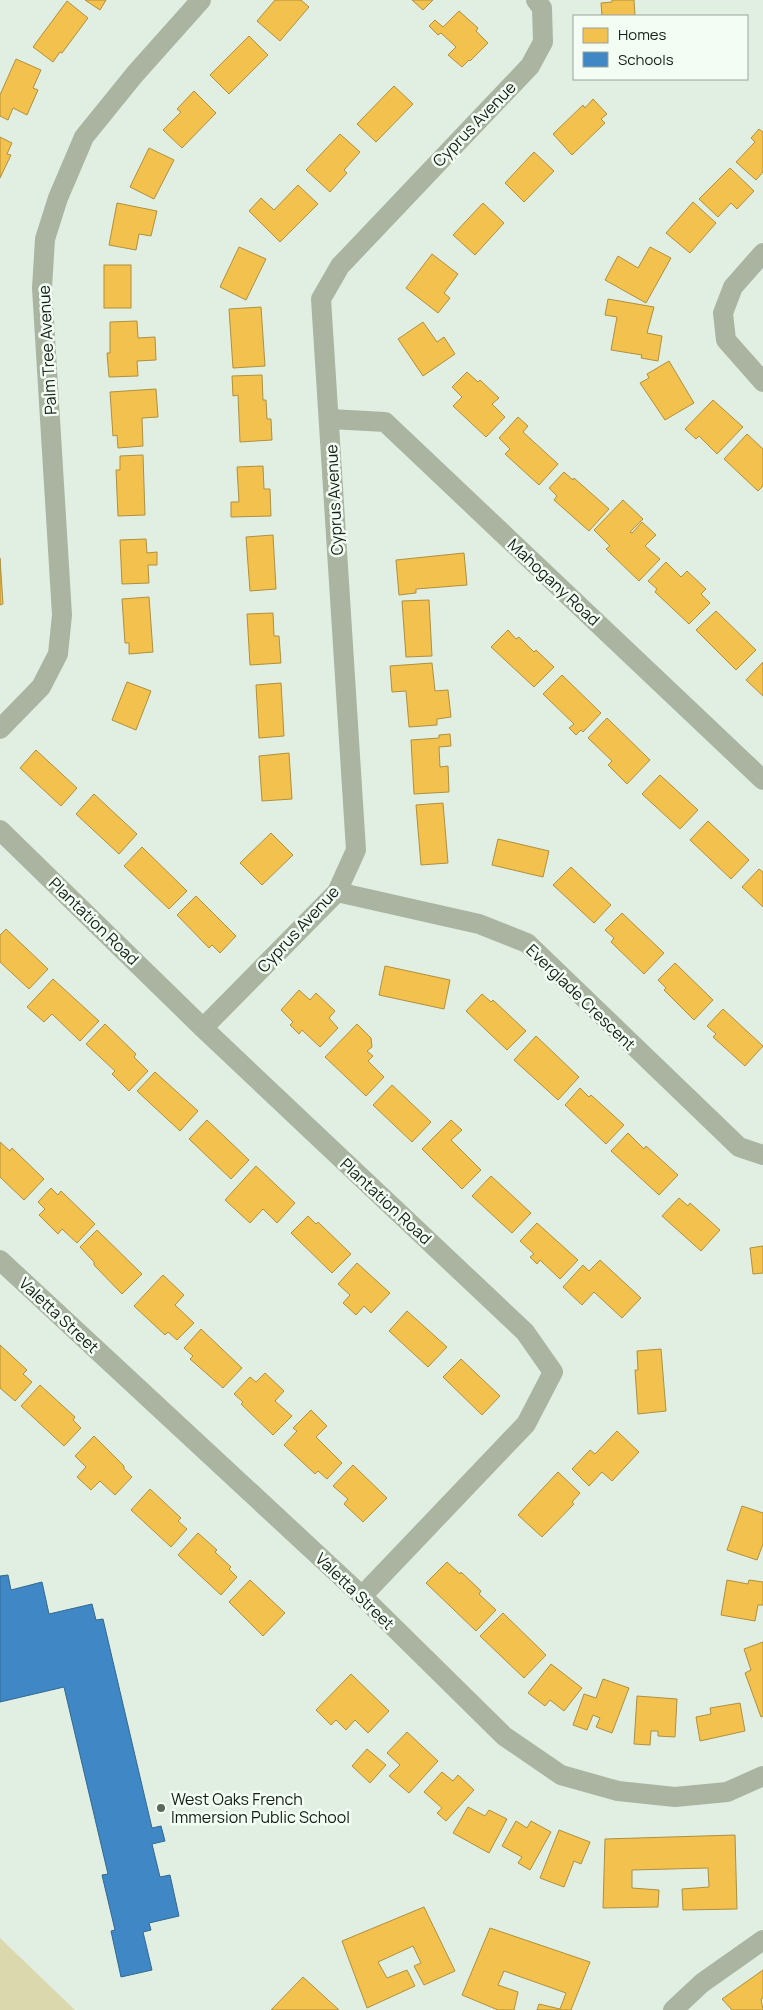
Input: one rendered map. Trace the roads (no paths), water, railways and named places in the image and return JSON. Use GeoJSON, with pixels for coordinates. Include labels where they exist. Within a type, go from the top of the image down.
{"type":"FeatureCollection","features":[{"type":"Feature","properties":{"kind":"street","name":"Palm Tree Avenue"},"geometry":{"type":"LineString","coordinates":[[0,729],[40,687],[58,654],[62,615],[42,288],[45,239],[58,198],[84,137],[135,74],[201,0]]}},
{"type":"Feature","properties":{"kind":"street","name":"Cyprus Avenue"},"geometry":{"type":"LineString","coordinates":[[203,1028],[337,892],[356,850],[321,299],[340,266],[530,66],[542,42],[542,8],[536,0]]}},
{"type":"Feature","properties":{"kind":"street"},"geometry":{"type":"LineString","coordinates":[[763,253],[733,287],[723,312],[726,340],[763,382]]}},
{"type":"Feature","properties":{"kind":"street","name":"Mahogany Road"},"geometry":{"type":"LineString","coordinates":[[330,419],[385,422],[763,780]]}},
{"type":"Feature","properties":{"kind":"street","name":"Plantation Road"},"geometry":{"type":"LineString","coordinates":[[0,830],[203,1028],[525,1332],[553,1372],[526,1424],[362,1596]]}},
{"type":"Feature","properties":{"kind":"street","name":"Everglade Crescent"},"geometry":{"type":"LineString","coordinates":[[337,892],[479,924],[528,943],[739,1147],[763,1155]]}},
{"type":"Feature","properties":{"kind":"street","name":"Valetta Street"},"geometry":{"type":"LineString","coordinates":[[0,1260],[362,1596],[504,1736],[561,1775],[618,1791],[676,1797],[727,1792],[763,1776]]}},
{"type":"Feature","properties":{"kind":"street"},"geometry":{"type":"LineString","coordinates":[[673,2010],[702,1983],[763,1940]]}},
{"type":"Feature","properties":{"kind":"place","name":"West Oaks French Immersion Public School"},"geometry":{"type":"Point","coordinates":[161,1808]}}]}
